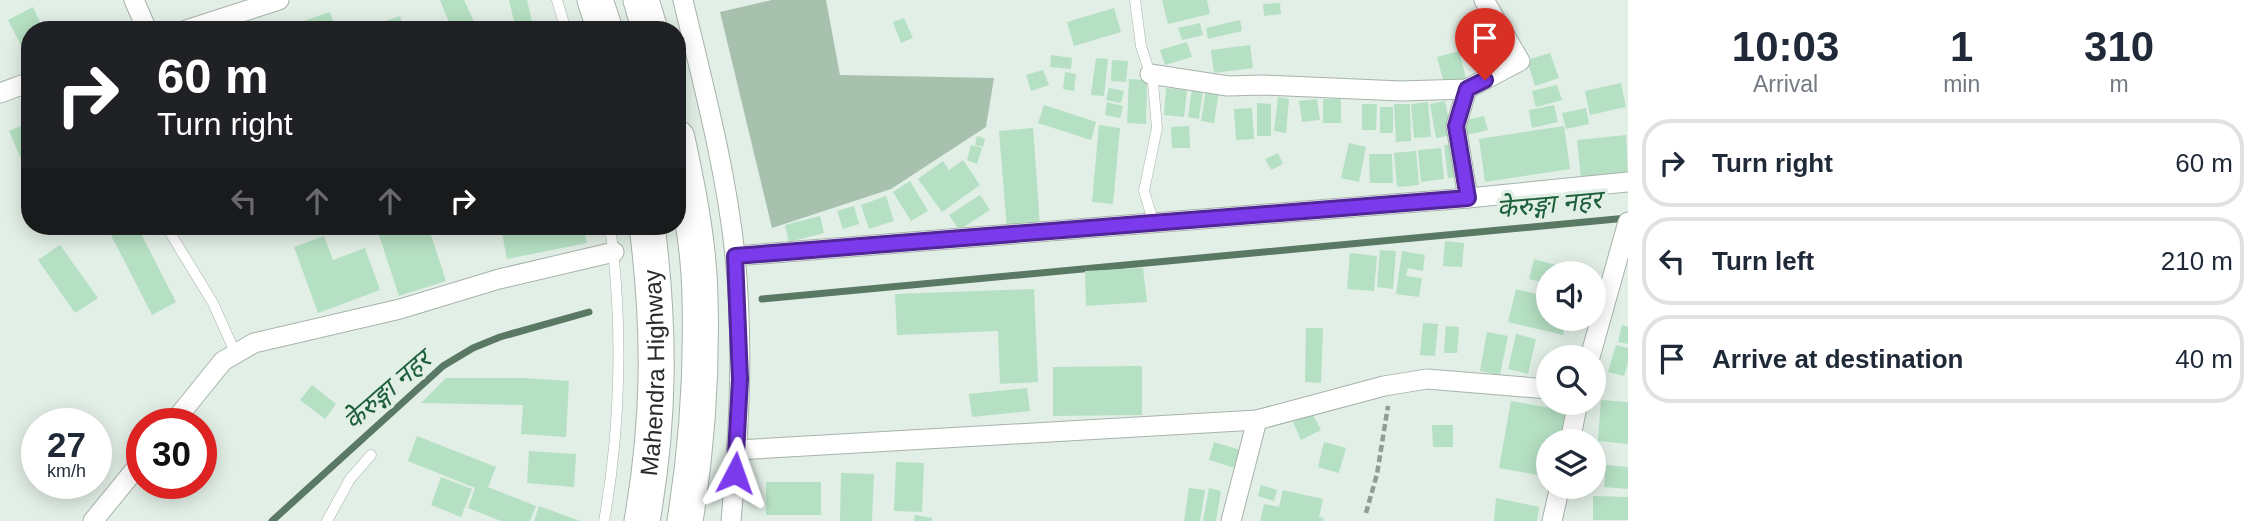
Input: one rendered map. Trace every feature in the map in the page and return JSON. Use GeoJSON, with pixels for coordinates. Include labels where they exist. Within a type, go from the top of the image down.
{"type":"FeatureCollection","features":[{"type":"Feature","properties":{"kind":"highway"},"geometry":{"type":"LineString","coordinates":[[595,0],[602,21]]}},
{"type":"Feature","properties":{"kind":"highway"},"geometry":{"type":"LineString","coordinates":[[641,0],[647,21]]}},
{"type":"Feature","properties":{"kind":"highway","name":"Mahendra Highway"},"geometry":{"type":"LineString","coordinates":[[685,521],[694,470],[699,413],[700,296],[686,183]]}},
{"type":"Feature","properties":{"kind":"highway","name":"Mahendra Highway"},"geometry":{"type":"LineString","coordinates":[[642,521],[658,385],[648,235]]}},
{"type":"Feature","properties":{"kind":"street"},"geometry":{"type":"LineString","coordinates":[[134,0],[144,21]]}},
{"type":"Feature","properties":{"kind":"street"},"geometry":{"type":"LineString","coordinates":[[214,21],[279,0]]}},
{"type":"Feature","properties":{"kind":"street"},"geometry":{"type":"LineString","coordinates":[[682,0],[722,166],[735,256],[740,379],[731,521]]}},
{"type":"Feature","properties":{"kind":"street"},"geometry":{"type":"LineString","coordinates":[[1150,74],[1228,86],[1401,91],[1467,89],[1520,61],[1484,0]]}},
{"type":"Feature","properties":{"kind":"street"},"geometry":{"type":"LineString","coordinates":[[0,93],[21,85]]}},
{"type":"Feature","properties":{"kind":"street"},"geometry":{"type":"LineString","coordinates":[[1467,89],[1456,126],[1468,198]]}},
{"type":"Feature","properties":{"kind":"street"},"geometry":{"type":"LineString","coordinates":[[735,256],[1468,198],[1628,182]]}},
{"type":"Feature","properties":{"kind":"street"},"geometry":{"type":"LineString","coordinates":[[1595,345],[1621,275],[1626,229]]}},
{"type":"Feature","properties":{"kind":"street"},"geometry":{"type":"LineString","coordinates":[[185,408],[223,361],[254,343],[400,309],[499,279],[614,252]]}},
{"type":"Feature","properties":{"kind":"street"},"geometry":{"type":"LineString","coordinates":[[737,450],[1257,420],[1392,384],[1427,379],[1536,388]]}},
{"type":"Feature","properties":{"kind":"street"},"geometry":{"type":"LineString","coordinates":[[1231,521],[1257,420]]}},
{"type":"Feature","properties":{"kind":"street"},"geometry":{"type":"LineString","coordinates":[[93,521],[126,481]]}},
{"type":"Feature","properties":{"kind":"street"},"geometry":{"type":"LineString","coordinates":[[1552,521],[1557,499]]}},
{"type":"Feature","properties":{"kind":"lane"},"geometry":{"type":"LineString","coordinates":[[556,0],[563,21]]}},
{"type":"Feature","properties":{"kind":"lane"},"geometry":{"type":"LineString","coordinates":[[1135,0],[1141,46],[1150,74],[1157,128],[1144,191],[1154,223]]}},
{"type":"Feature","properties":{"kind":"lane"},"geometry":{"type":"LineString","coordinates":[[171,235],[213,303],[235,352]]}},
{"type":"Feature","properties":{"kind":"lane"},"geometry":{"type":"LineString","coordinates":[[604,521],[612,469],[620,346],[611,235]]}},
{"type":"Feature","properties":{"kind":"lane"},"geometry":{"type":"LineString","coordinates":[[327,521],[350,479],[371,455]]}},
{"type":"Feature","properties":{"kind":"path"},"geometry":{"type":"LineString","coordinates":[[1366,513],[1377,474],[1392,384]]}},
{"type":"Feature","properties":{"kind":"green space"},"geometry":{"type":"Polygon","coordinates":[[[772,0],[826,0],[840,75],[994,78],[986,127],[891,189],[772,228],[720,12],[772,0]]]}},
{"type":"Feature","properties":{"kind":"building"},"geometry":{"type":"Polygon","coordinates":[[[440,0],[464,0],[474,21],[448,21],[440,0]]]}},
{"type":"Feature","properties":{"kind":"building"},"geometry":{"type":"Polygon","coordinates":[[[509,0],[527,0],[532,21],[514,21],[509,0]]]}},
{"type":"Feature","properties":{"kind":"building"},"geometry":{"type":"Polygon","coordinates":[[[1162,0],[1207,0],[1210,14],[1168,24],[1162,0]]]}},
{"type":"Feature","properties":{"kind":"building"},"geometry":{"type":"Polygon","coordinates":[[[1280,3],[1281,14],[1264,16],[1263,4],[1280,3]]]}},
{"type":"Feature","properties":{"kind":"building"},"geometry":{"type":"Polygon","coordinates":[[[33,7],[40,21],[21,21],[21,45],[8,20],[33,7]]]}},
{"type":"Feature","properties":{"kind":"building"},"geometry":{"type":"Polygon","coordinates":[[[1114,8],[1121,32],[1074,46],[1067,22],[1114,8]]]}},
{"type":"Feature","properties":{"kind":"building"},"geometry":{"type":"Polygon","coordinates":[[[330,12],[333,21],[306,21],[330,12]]]}},
{"type":"Feature","properties":{"kind":"building"},"geometry":{"type":"Polygon","coordinates":[[[400,16],[401,21],[386,21],[400,16]]]}},
{"type":"Feature","properties":{"kind":"building"},"geometry":{"type":"Polygon","coordinates":[[[904,18],[913,38],[901,43],[893,22],[904,18]]]}},
{"type":"Feature","properties":{"kind":"building"},"geometry":{"type":"Polygon","coordinates":[[[1240,20],[1242,31],[1208,39],[1206,28],[1240,20]]]}},
{"type":"Feature","properties":{"kind":"building"},"geometry":{"type":"Polygon","coordinates":[[[1200,23],[1203,35],[1182,40],[1178,28],[1200,23]]]}},
{"type":"Feature","properties":{"kind":"building"},"geometry":{"type":"Polygon","coordinates":[[[1187,42],[1192,57],[1165,65],[1160,50],[1187,42]]]}},
{"type":"Feature","properties":{"kind":"building"},"geometry":{"type":"Polygon","coordinates":[[[1481,42],[1490,69],[1477,74],[1468,47],[1481,42]]]}},
{"type":"Feature","properties":{"kind":"building"},"geometry":{"type":"Polygon","coordinates":[[[1250,45],[1253,68],[1214,73],[1211,50],[1250,45]]]}},
{"type":"Feature","properties":{"kind":"building"},"geometry":{"type":"Polygon","coordinates":[[[1459,51],[1466,78],[1444,84],[1437,57],[1459,51]]]}},
{"type":"Feature","properties":{"kind":"building"},"geometry":{"type":"Polygon","coordinates":[[[1550,53],[1559,78],[1535,86],[1527,60],[1550,53]]]}},
{"type":"Feature","properties":{"kind":"building"},"geometry":{"type":"Polygon","coordinates":[[[1051,55],[1072,58],[1071,69],[1050,67],[1051,55]]]}},
{"type":"Feature","properties":{"kind":"building"},"geometry":{"type":"Polygon","coordinates":[[[1096,58],[1108,59],[1104,96],[1091,95],[1096,58]]]}},
{"type":"Feature","properties":{"kind":"building"},"geometry":{"type":"Polygon","coordinates":[[[1112,60],[1128,61],[1126,82],[1111,81],[1112,60]]]}},
{"type":"Feature","properties":{"kind":"building"},"geometry":{"type":"Polygon","coordinates":[[[1043,70],[1049,85],[1031,91],[1026,75],[1043,70]]]}},
{"type":"Feature","properties":{"kind":"building"},"geometry":{"type":"Polygon","coordinates":[[[1065,72],[1076,74],[1074,91],[1063,89],[1065,72]]]}},
{"type":"Feature","properties":{"kind":"building"},"geometry":{"type":"Polygon","coordinates":[[[1129,79],[1147,80],[1146,124],[1127,123],[1129,79]]]}},
{"type":"Feature","properties":{"kind":"building"},"geometry":{"type":"Polygon","coordinates":[[[1621,83],[1626,107],[1590,115],[1585,91],[1621,83]]]}},
{"type":"Feature","properties":{"kind":"building"},"geometry":{"type":"Polygon","coordinates":[[[1557,85],[1562,100],[1536,107],[1532,91],[1557,85]]]}},
{"type":"Feature","properties":{"kind":"building"},"geometry":{"type":"Polygon","coordinates":[[[1109,88],[1124,91],[1121,103],[1106,100],[1109,88]]]}},
{"type":"Feature","properties":{"kind":"building"},"geometry":{"type":"Polygon","coordinates":[[[1166,88],[1187,90],[1184,117],[1164,115],[1166,88]]]}},
{"type":"Feature","properties":{"kind":"building"},"geometry":{"type":"Polygon","coordinates":[[[1192,89],[1203,90],[1199,119],[1188,117],[1192,89]]]}},
{"type":"Feature","properties":{"kind":"building"},"geometry":{"type":"Polygon","coordinates":[[[1206,89],[1219,91],[1214,123],[1201,121],[1206,89]]]}},
{"type":"Feature","properties":{"kind":"building"},"geometry":{"type":"Polygon","coordinates":[[[1278,97],[1289,99],[1286,133],[1274,131],[1278,97]]]}},
{"type":"Feature","properties":{"kind":"building"},"geometry":{"type":"Polygon","coordinates":[[[1317,99],[1320,120],[1302,122],[1299,101],[1317,99]]]}},
{"type":"Feature","properties":{"kind":"building"},"geometry":{"type":"Polygon","coordinates":[[[1323,99],[1341,99],[1341,123],[1323,123],[1323,99]]]}},
{"type":"Feature","properties":{"kind":"building"},"geometry":{"type":"Polygon","coordinates":[[[1445,101],[1452,135],[1436,138],[1430,104],[1445,101]]]}},
{"type":"Feature","properties":{"kind":"building"},"geometry":{"type":"Polygon","coordinates":[[[1107,102],[1123,106],[1120,118],[1105,115],[1107,102]]]}},
{"type":"Feature","properties":{"kind":"building"},"geometry":{"type":"Polygon","coordinates":[[[1428,102],[1431,137],[1414,138],[1411,104],[1428,102]]]}},
{"type":"Feature","properties":{"kind":"building"},"geometry":{"type":"Polygon","coordinates":[[[1257,103],[1271,104],[1271,136],[1257,136],[1257,103]]]}},
{"type":"Feature","properties":{"kind":"building"},"geometry":{"type":"Polygon","coordinates":[[[1362,104],[1377,104],[1376,130],[1362,130],[1362,104]]]}},
{"type":"Feature","properties":{"kind":"building"},"geometry":{"type":"Polygon","coordinates":[[[1394,104],[1410,104],[1411,141],[1396,142],[1394,104]]]}},
{"type":"Feature","properties":{"kind":"building"},"geometry":{"type":"Polygon","coordinates":[[[1044,105],[1096,122],[1091,140],[1038,123],[1044,105]]]}},
{"type":"Feature","properties":{"kind":"building"},"geometry":{"type":"Polygon","coordinates":[[[1554,105],[1558,122],[1532,128],[1529,110],[1554,105]]]}},
{"type":"Feature","properties":{"kind":"building"},"geometry":{"type":"Polygon","coordinates":[[[1380,107],[1393,107],[1393,133],[1380,133],[1380,107]]]}},
{"type":"Feature","properties":{"kind":"building"},"geometry":{"type":"Polygon","coordinates":[[[1252,108],[1254,139],[1236,140],[1234,109],[1252,108]]]}},
{"type":"Feature","properties":{"kind":"building"},"geometry":{"type":"Polygon","coordinates":[[[1586,108],[1589,124],[1566,129],[1562,113],[1586,108]]]}},
{"type":"Feature","properties":{"kind":"building"},"geometry":{"type":"Polygon","coordinates":[[[1484,116],[1488,130],[1462,136],[1458,122],[1484,116]]]}},
{"type":"Feature","properties":{"kind":"building"},"geometry":{"type":"Polygon","coordinates":[[[1099,125],[1120,128],[1113,204],[1092,202],[1099,125]]]}},
{"type":"Feature","properties":{"kind":"building"},"geometry":{"type":"Polygon","coordinates":[[[21,126],[21,159],[9,131],[21,126]]]}},
{"type":"Feature","properties":{"kind":"building"},"geometry":{"type":"Polygon","coordinates":[[[1189,126],[1190,148],[1172,148],[1171,127],[1189,126]]]}},
{"type":"Feature","properties":{"kind":"building"},"geometry":{"type":"Polygon","coordinates":[[[1564,126],[1570,169],[1485,182],[1479,139],[1564,126]]]}},
{"type":"Feature","properties":{"kind":"building"},"geometry":{"type":"Polygon","coordinates":[[[1033,128],[1040,226],[1007,229],[999,131],[1033,128]]]}},
{"type":"Feature","properties":{"kind":"building"},"geometry":{"type":"Polygon","coordinates":[[[1626,135],[1628,173],[1581,178],[1577,140],[1626,135]]]}},
{"type":"Feature","properties":{"kind":"building"},"geometry":{"type":"Polygon","coordinates":[[[977,136],[985,139],[983,147],[975,145],[977,136]]]}},
{"type":"Feature","properties":{"kind":"building"},"geometry":{"type":"Polygon","coordinates":[[[1349,143],[1366,147],[1359,182],[1341,178],[1349,143]]]}},
{"type":"Feature","properties":{"kind":"building"},"geometry":{"type":"Polygon","coordinates":[[[1454,144],[1457,177],[1448,178],[1444,145],[1454,144]]]}},
{"type":"Feature","properties":{"kind":"building"},"geometry":{"type":"Polygon","coordinates":[[[971,145],[982,148],[977,164],[967,160],[971,145]]]}},
{"type":"Feature","properties":{"kind":"building"},"geometry":{"type":"Polygon","coordinates":[[[1441,148],[1444,179],[1421,182],[1418,150],[1441,148]]]}},
{"type":"Feature","properties":{"kind":"building"},"geometry":{"type":"Polygon","coordinates":[[[1416,151],[1419,185],[1397,187],[1394,153],[1416,151]]]}},
{"type":"Feature","properties":{"kind":"building"},"geometry":{"type":"Polygon","coordinates":[[[1278,153],[1283,164],[1271,170],[1265,159],[1278,153]]]}},
{"type":"Feature","properties":{"kind":"building"},"geometry":{"type":"Polygon","coordinates":[[[1369,154],[1392,154],[1393,183],[1370,183],[1369,154]]]}},
{"type":"Feature","properties":{"kind":"building"},"geometry":{"type":"Polygon","coordinates":[[[963,160],[980,185],[942,212],[918,179],[943,161],[949,170],[963,160]]]}},
{"type":"Feature","properties":{"kind":"building"},"geometry":{"type":"Polygon","coordinates":[[[910,181],[928,211],[911,221],[893,192],[910,181]]]}},
{"type":"Feature","properties":{"kind":"building"},"geometry":{"type":"Polygon","coordinates":[[[980,195],[990,210],[959,230],[949,215],[980,195]]]}},
{"type":"Feature","properties":{"kind":"building"},"geometry":{"type":"Polygon","coordinates":[[[886,196],[894,221],[869,229],[861,205],[886,196]]]}},
{"type":"Feature","properties":{"kind":"building"},"geometry":{"type":"Polygon","coordinates":[[[854,206],[859,224],[843,229],[837,211],[854,206]]]}},
{"type":"Feature","properties":{"kind":"building"},"geometry":{"type":"Polygon","coordinates":[[[820,216],[824,233],[789,242],[785,225],[820,216]]]}},
{"type":"Feature","properties":{"kind":"building"},"geometry":{"type":"Polygon","coordinates":[[[111,235],[142,235],[176,302],[152,315],[111,235]]]}},
{"type":"Feature","properties":{"kind":"building"},"geometry":{"type":"Polygon","coordinates":[[[379,235],[431,235],[446,281],[399,296],[379,235]]]}},
{"type":"Feature","properties":{"kind":"building"},"geometry":{"type":"Polygon","coordinates":[[[502,235],[585,235],[587,243],[507,259],[502,235]]]}},
{"type":"Feature","properties":{"kind":"building"},"geometry":{"type":"Polygon","coordinates":[[[324,236],[333,260],[365,248],[380,290],[318,313],[294,247],[324,236]]]}},
{"type":"Feature","properties":{"kind":"building"},"geometry":{"type":"Polygon","coordinates":[[[1445,241],[1464,243],[1462,267],[1443,266],[1445,241]]]}},
{"type":"Feature","properties":{"kind":"building"},"geometry":{"type":"Polygon","coordinates":[[[60,245],[98,298],[75,313],[38,260],[60,245]]]}},
{"type":"Feature","properties":{"kind":"building"},"geometry":{"type":"Polygon","coordinates":[[[1380,250],[1396,251],[1393,289],[1377,287],[1380,250]]]}},
{"type":"Feature","properties":{"kind":"building"},"geometry":{"type":"Polygon","coordinates":[[[1402,251],[1425,255],[1423,271],[1408,268],[1406,276],[1422,278],[1419,297],[1396,294],[1402,251]]]}},
{"type":"Feature","properties":{"kind":"building"},"geometry":{"type":"Polygon","coordinates":[[[1350,253],[1377,256],[1374,291],[1347,289],[1350,253]]]}},
{"type":"Feature","properties":{"kind":"building"},"geometry":{"type":"Polygon","coordinates":[[[1534,259],[1541,261],[1536,261],[1536,281],[1529,279],[1534,259]]]}},
{"type":"Feature","properties":{"kind":"building"},"geometry":{"type":"Polygon","coordinates":[[[1143,268],[1147,302],[1086,306],[1085,271],[1143,268]]]}},
{"type":"Feature","properties":{"kind":"building"},"geometry":{"type":"Polygon","coordinates":[[[1034,289],[1038,382],[1000,384],[998,331],[897,335],[895,294],[1034,289]]]}},
{"type":"Feature","properties":{"kind":"building"},"geometry":{"type":"Polygon","coordinates":[[[1516,289],[1536,294],[1536,329],[1508,322],[1516,289]]]}},
{"type":"Feature","properties":{"kind":"building"},"geometry":{"type":"Polygon","coordinates":[[[1423,323],[1438,324],[1435,356],[1420,355],[1423,323]]]}},
{"type":"Feature","properties":{"kind":"building"},"geometry":{"type":"Polygon","coordinates":[[[1622,325],[1628,327],[1628,344],[1618,342],[1622,325]]]}},
{"type":"Feature","properties":{"kind":"building"},"geometry":{"type":"Polygon","coordinates":[[[1446,326],[1459,327],[1457,353],[1444,353],[1446,326]]]}},
{"type":"Feature","properties":{"kind":"building"},"geometry":{"type":"Polygon","coordinates":[[[1306,328],[1323,328],[1321,383],[1305,382],[1306,328]]]}},
{"type":"Feature","properties":{"kind":"building"},"geometry":{"type":"Polygon","coordinates":[[[1546,331],[1564,331],[1563,335],[1546,331]]]}},
{"type":"Feature","properties":{"kind":"building"},"geometry":{"type":"Polygon","coordinates":[[[1487,332],[1508,336],[1500,375],[1480,371],[1487,332]]]}},
{"type":"Feature","properties":{"kind":"building"},"geometry":{"type":"Polygon","coordinates":[[[1516,334],[1536,339],[1528,374],[1508,369],[1516,334]]]}},
{"type":"Feature","properties":{"kind":"building"},"geometry":{"type":"Polygon","coordinates":[[[1616,345],[1628,348],[1628,363],[1624,376],[1608,372],[1616,345]]]}},
{"type":"Feature","properties":{"kind":"building"},"geometry":{"type":"Polygon","coordinates":[[[1142,366],[1142,415],[1053,416],[1053,367],[1142,366]]]}},
{"type":"Feature","properties":{"kind":"building"},"geometry":{"type":"Polygon","coordinates":[[[446,378],[569,381],[566,437],[521,434],[523,405],[421,403],[446,378]]]}},
{"type":"Feature","properties":{"kind":"building"},"geometry":{"type":"Polygon","coordinates":[[[312,385],[336,404],[325,419],[300,400],[312,385]]]}},
{"type":"Feature","properties":{"kind":"building"},"geometry":{"type":"Polygon","coordinates":[[[1027,388],[1030,411],[972,417],[969,394],[1027,388]]]}},
{"type":"Feature","properties":{"kind":"building"},"geometry":{"type":"Polygon","coordinates":[[[1606,400],[1628,402],[1628,444],[1606,442],[1606,429],[1599,429],[1600,415],[1606,415],[1606,400]]]}},
{"type":"Feature","properties":{"kind":"building"},"geometry":{"type":"Polygon","coordinates":[[[1511,401],[1536,405],[1536,415],[1566,415],[1563,429],[1536,429],[1536,475],[1499,468],[1511,401]]]}},
{"type":"Feature","properties":{"kind":"building"},"geometry":{"type":"Polygon","coordinates":[[[1312,413],[1321,430],[1301,440],[1293,422],[1312,413]]]}},
{"type":"Feature","properties":{"kind":"building"},"geometry":{"type":"Polygon","coordinates":[[[1432,425],[1453,425],[1453,447],[1433,447],[1432,425]]]}},
{"type":"Feature","properties":{"kind":"building"},"geometry":{"type":"Polygon","coordinates":[[[417,436],[496,467],[488,487],[536,506],[530,521],[501,521],[468,508],[475,488],[408,461],[417,436]]]}},
{"type":"Feature","properties":{"kind":"building"},"geometry":{"type":"Polygon","coordinates":[[[1214,442],[1240,450],[1235,468],[1209,460],[1214,442]]]}},
{"type":"Feature","properties":{"kind":"building"},"geometry":{"type":"Polygon","coordinates":[[[1324,442],[1346,448],[1339,473],[1318,467],[1324,442]]]}},
{"type":"Feature","properties":{"kind":"building"},"geometry":{"type":"Polygon","coordinates":[[[529,451],[576,454],[574,487],[527,483],[529,451]]]}},
{"type":"Feature","properties":{"kind":"building"},"geometry":{"type":"Polygon","coordinates":[[[896,462],[924,463],[922,512],[894,511],[896,462]]]}},
{"type":"Feature","properties":{"kind":"building"},"geometry":{"type":"Polygon","coordinates":[[[1606,465],[1628,467],[1628,489],[1606,487],[1606,465]]]}},
{"type":"Feature","properties":{"kind":"building"},"geometry":{"type":"Polygon","coordinates":[[[841,473],[874,474],[872,521],[840,521],[841,473]]]}},
{"type":"Feature","properties":{"kind":"building"},"geometry":{"type":"Polygon","coordinates":[[[441,477],[472,489],[461,517],[431,505],[441,477]]]}},
{"type":"Feature","properties":{"kind":"building"},"geometry":{"type":"Polygon","coordinates":[[[766,482],[821,482],[821,515],[766,515],[766,482]]]}},
{"type":"Feature","properties":{"kind":"building"},"geometry":{"type":"Polygon","coordinates":[[[1261,485],[1277,490],[1274,501],[1258,496],[1261,485]]]}},
{"type":"Feature","properties":{"kind":"building"},"geometry":{"type":"Polygon","coordinates":[[[1189,488],[1205,490],[1200,521],[1184,521],[1189,488]]]}},
{"type":"Feature","properties":{"kind":"building"},"geometry":{"type":"Polygon","coordinates":[[[1209,488],[1221,491],[1216,521],[1203,521],[1209,488]]]}},
{"type":"Feature","properties":{"kind":"building"},"geometry":{"type":"Polygon","coordinates":[[[1283,490],[1323,499],[1319,517],[1324,518],[1323,521],[1260,521],[1264,504],[1279,507],[1283,490]]]}},
{"type":"Feature","properties":{"kind":"building"},"geometry":{"type":"Polygon","coordinates":[[[1628,497],[1628,520],[1593,520],[1593,499],[1628,497]]]}},
{"type":"Feature","properties":{"kind":"building"},"geometry":{"type":"Polygon","coordinates":[[[1496,498],[1539,507],[1537,521],[1494,521],[1496,498]]]}},
{"type":"Feature","properties":{"kind":"building"},"geometry":{"type":"Polygon","coordinates":[[[539,506],[580,521],[534,521],[539,506]]]}},
{"type":"Feature","properties":{"kind":"building"},"geometry":{"type":"Polygon","coordinates":[[[915,515],[932,518],[932,521],[914,521],[915,515]]]}},
{"type":"Feature","properties":{"kind":"waterway","name":"केेरुङ्गा नहर"},"geometry":{"type":"LineString","coordinates":[[762,299],[1627,218]]}},
{"type":"Feature","properties":{"kind":"waterway","name":"केेरुङ्गा नहर"},"geometry":{"type":"LineString","coordinates":[[272,521],[443,366],[473,348],[500,337],[589,312]]}},
{"type":"Feature","properties":{"kind":"route"},"geometry":{"type":"LineString","coordinates":[[735,473],[740,379],[735,256],[1468,198],[1456,126],[1467,89],[1485,80]]}}]}
